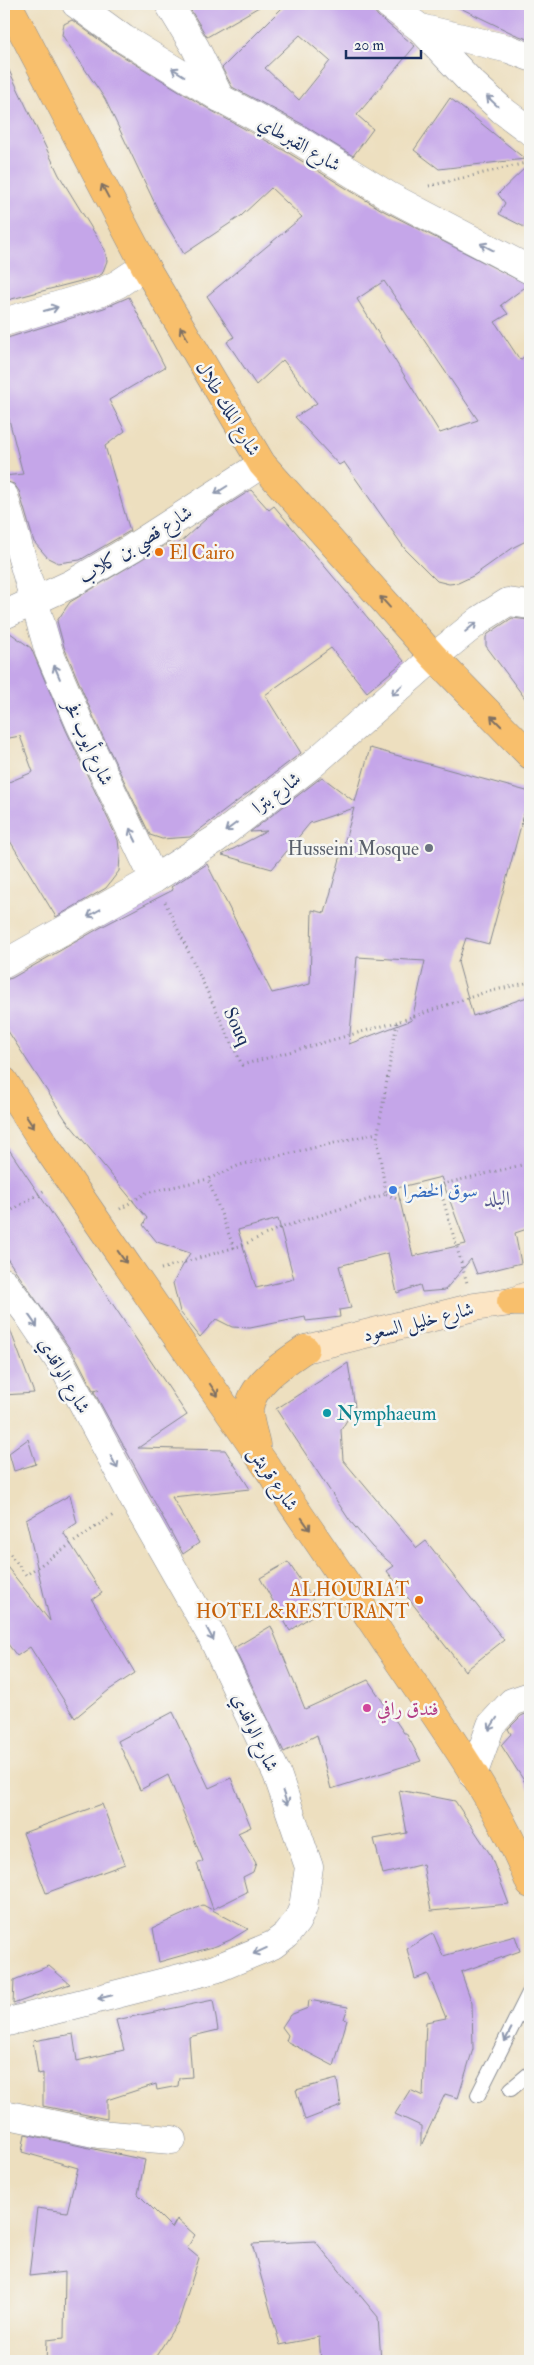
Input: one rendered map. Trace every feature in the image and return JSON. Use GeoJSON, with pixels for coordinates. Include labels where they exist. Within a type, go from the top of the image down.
{"type":"FeatureCollection","features":[{"type":"Feature","properties":{"kind":"main road","name":"شارع الملك طلال"},"geometry":{"type":"LineString","coordinates":[[8,4],[145,266],[262,464],[434,657],[530,755]]}},
{"type":"Feature","properties":{"kind":"main road","name":"شارع قريش"},"geometry":{"type":"LineString","coordinates":[[4,1081],[66,1177],[474,1775],[504,1824],[530,1884]]}},
{"type":"Feature","properties":{"kind":"main road","name":"شارع خليل السعود"},"geometry":{"type":"LineString","coordinates":[[258,1456],[249,1410],[256,1393],[273,1371],[305,1349],[474,1307],[524,1299]]}},
{"type":"Feature","properties":{"kind":"street","name":"شارع القبرطاي"},"geometry":{"type":"LineString","coordinates":[[76,4],[124,38],[220,98],[295,138],[389,196],[530,270]]}},
{"type":"Feature","properties":{"kind":"street"},"geometry":{"type":"LineString","coordinates":[[169,4],[195,47],[220,98]]}},
{"type":"Feature","properties":{"kind":"street"},"geometry":{"type":"LineString","coordinates":[[388,4],[420,28],[470,81],[502,110],[530,131]]}},
{"type":"Feature","properties":{"kind":"street"},"geometry":{"type":"LineString","coordinates":[[420,28],[508,49],[530,57]]}},
{"type":"Feature","properties":{"kind":"street"},"geometry":{"type":"LineString","coordinates":[[4,322],[99,293],[118,284],[145,266]]}},
{"type":"Feature","properties":{"kind":"street","name":"شارع قصي بن كلاب"},"geometry":{"type":"LineString","coordinates":[[4,616],[71,584],[132,548],[262,464]]}},
{"type":"Feature","properties":{"kind":"street","name":"شارع أيوب فخر"},"geometry":{"type":"LineString","coordinates":[[4,496],[33,602],[49,652],[80,724],[154,879]]}},
{"type":"Feature","properties":{"kind":"street","name":"شارع بترا"},"geometry":{"type":"LineString","coordinates":[[4,964],[154,879],[216,839],[314,764],[434,657],[481,619],[508,602],[530,605]]}},
{"type":"Feature","properties":{"kind":"street","name":"شارع الواقدي"},"geometry":{"type":"LineString","coordinates":[[4,1282],[28,1313],[64,1368],[134,1500],[212,1637],[277,1774],[309,1867],[303,1908],[297,1921],[286,1935],[273,1945],[215,1969],[4,2023]]}},
{"type":"Feature","properties":{"kind":"street"},"geometry":{"type":"LineString","coordinates":[[474,1775],[491,1725],[512,1702],[530,1696]]}},
{"type":"Feature","properties":{"kind":"street"},"geometry":{"type":"LineString","coordinates":[[4,2114],[99,2134],[172,2140]]}},
{"type":"Feature","properties":{"kind":"lane"},"geometry":{"type":"LineString","coordinates":[[478,2094],[530,1991]]}},
{"type":"Feature","properties":{"kind":"lane"},"geometry":{"type":"LineString","coordinates":[[511,2089],[530,2073]]}},
{"type":"Feature","properties":{"kind":"path"},"geometry":{"type":"LineString","coordinates":[[389,196],[530,162]]}},
{"type":"Feature","properties":{"kind":"path","name":"Souq"},"geometry":{"type":"LineString","coordinates":[[154,879],[242,1065],[398,1022],[483,993],[530,982]]}},
{"type":"Feature","properties":{"kind":"path"},"geometry":{"type":"LineString","coordinates":[[386,1194],[380,1166],[377,1133],[398,1022]]}},
{"type":"Feature","properties":{"kind":"path"},"geometry":{"type":"LineString","coordinates":[[98,1222],[146,1193],[208,1179],[240,1165],[377,1133]]}},
{"type":"Feature","properties":{"kind":"path"},"geometry":{"type":"LineString","coordinates":[[135,1276],[234,1248],[277,1229],[386,1194],[399,1200],[439,1185],[530,1163]]}},
{"type":"Feature","properties":{"kind":"path"},"geometry":{"type":"LineString","coordinates":[[4,1215],[66,1177]]}},
{"type":"Feature","properties":{"kind":"path"},"geometry":{"type":"LineString","coordinates":[[208,1179],[234,1248]]}},
{"type":"Feature","properties":{"kind":"path"},"geometry":{"type":"LineString","coordinates":[[439,1185],[474,1307]]}},
{"type":"Feature","properties":{"kind":"path"},"geometry":{"type":"LineString","coordinates":[[4,1546],[26,1575],[134,1500]]}},
{"type":"Feature","properties":{"kind":"building"},"geometry":{"type":"Polygon","coordinates":[[[187,4],[264,4],[207,37],[187,4]]]}},
{"type":"Feature","properties":{"kind":"building"},"geometry":{"type":"Polygon","coordinates":[[[286,4],[373,4],[374,11],[378,16],[415,46],[357,115],[373,129],[353,156],[302,124],[232,87],[222,68],[286,4]],[[300,35],[265,68],[299,100],[330,61],[300,35]]]}},
{"type":"Feature","properties":{"kind":"building"},"geometry":{"type":"Polygon","coordinates":[[[452,4],[530,4],[530,40],[514,34],[452,4]]]}},
{"type":"Feature","properties":{"kind":"building"},"geometry":{"type":"Polygon","coordinates":[[[72,20],[116,52],[212,111],[287,152],[382,210],[528,285],[501,305],[508,314],[495,322],[520,360],[530,352],[530,539],[514,547],[473,576],[458,583],[449,584],[437,581],[405,549],[344,462],[339,465],[295,417],[317,403],[283,360],[256,385],[227,342],[234,337],[207,296],[302,217],[271,188],[241,216],[184,254],[159,212],[105,99],[62,35],[64,24],[72,20]],[[384,281],[357,299],[440,433],[478,420],[384,281]]]}},
{"type":"Feature","properties":{"kind":"building"},"geometry":{"type":"Polygon","coordinates":[[[4,60],[59,175],[105,250],[107,261],[102,274],[96,277],[4,301],[4,60]]]}},
{"type":"Feature","properties":{"kind":"building"},"geometry":{"type":"Polygon","coordinates":[[[450,98],[525,159],[439,169],[414,150],[450,98]]]}},
{"type":"Feature","properties":{"kind":"building"},"geometry":{"type":"Polygon","coordinates":[[[530,163],[530,230],[499,214],[505,203],[498,194],[530,163]]]}},
{"type":"Feature","properties":{"kind":"building"},"geometry":{"type":"Polygon","coordinates":[[[129,297],[165,367],[109,400],[125,431],[105,446],[130,531],[80,560],[58,563],[48,558],[34,542],[19,491],[14,484],[4,481],[4,476],[23,474],[4,400],[4,339],[104,308],[129,297]]]}},
{"type":"Feature","properties":{"kind":"building"},"geometry":{"type":"Polygon","coordinates":[[[251,490],[269,510],[274,506],[404,661],[367,692],[331,648],[265,695],[301,753],[190,837],[162,839],[150,835],[94,718],[64,647],[57,621],[70,602],[172,541],[176,546],[207,518],[251,490]]]}},
{"type":"Feature","properties":{"kind":"building"},"geometry":{"type":"Polygon","coordinates":[[[512,618],[530,620],[530,705],[486,646],[488,634],[512,618]]]}},
{"type":"Feature","properties":{"kind":"building"},"geometry":{"type":"Polygon","coordinates":[[[4,630],[31,648],[66,730],[118,840],[119,871],[106,888],[56,917],[4,831],[4,784],[33,772],[20,736],[4,739],[4,630]]]}},
{"type":"Feature","properties":{"kind":"building"},"geometry":{"type":"Polygon","coordinates":[[[370,748],[530,792],[489,944],[466,938],[458,962],[473,1016],[530,996],[530,1228],[515,1233],[521,1263],[477,1274],[471,1259],[445,1290],[422,1292],[420,1285],[397,1293],[388,1253],[339,1266],[351,1308],[339,1310],[340,1317],[306,1321],[305,1317],[250,1328],[232,1327],[216,1319],[200,1337],[180,1312],[173,1283],[190,1253],[157,1242],[143,1225],[147,1218],[66,1120],[4,1025],[4,980],[12,978],[105,925],[173,890],[171,887],[207,864],[272,993],[310,984],[312,910],[325,913],[354,808],[310,823],[272,869],[222,855],[267,831],[250,832],[322,777],[355,802],[370,748]],[[357,957],[349,1044],[412,1020],[425,961],[357,957]],[[441,1177],[397,1188],[413,1256],[466,1244],[441,1177]],[[278,1219],[238,1230],[256,1288],[294,1279],[278,1219]]]}},
{"type":"Feature","properties":{"kind":"building"},"geometry":{"type":"Polygon","coordinates":[[[4,1142],[187,1415],[138,1448],[225,1450],[250,1489],[172,1497],[199,1543],[183,1554],[94,1392],[99,1389],[93,1390],[77,1359],[4,1254],[4,1142]]]}},
{"type":"Feature","properties":{"kind":"building"},"geometry":{"type":"Polygon","coordinates":[[[4,1319],[6,1319],[34,1393],[4,1395],[4,1319]]]}},
{"type":"Feature","properties":{"kind":"building"},"geometry":{"type":"Polygon","coordinates":[[[348,1363],[355,1407],[341,1430],[343,1460],[417,1548],[426,1541],[504,1640],[465,1671],[387,1571],[394,1566],[372,1547],[350,1521],[276,1409],[348,1363]]]}},
{"type":"Feature","properties":{"kind":"building"},"geometry":{"type":"Polygon","coordinates":[[[28,1439],[36,1464],[14,1471],[9,1453],[28,1439]]]}},
{"type":"Feature","properties":{"kind":"building"},"geometry":{"type":"Polygon","coordinates":[[[70,1495],[77,1523],[63,1532],[102,1593],[92,1600],[135,1673],[109,1690],[75,1718],[30,1647],[17,1656],[4,1639],[4,1563],[50,1621],[26,1520],[70,1495]]]}},
{"type":"Feature","properties":{"kind":"building"},"geometry":{"type":"Polygon","coordinates":[[[288,1562],[320,1610],[290,1631],[260,1578],[288,1562]]]}},
{"type":"Feature","properties":{"kind":"building"},"geometry":{"type":"Polygon","coordinates":[[[271,1626],[305,1709],[368,1680],[404,1733],[406,1733],[421,1761],[331,1789],[317,1735],[284,1752],[234,1648],[271,1626]]]}},
{"type":"Feature","properties":{"kind":"building"},"geometry":{"type":"Polygon","coordinates":[[[173,1712],[209,1788],[231,1778],[251,1827],[238,1833],[256,1863],[253,1872],[243,1877],[247,1892],[213,1909],[197,1864],[203,1861],[168,1775],[140,1790],[118,1741],[173,1712]]]}},
{"type":"Feature","properties":{"kind":"building"},"geometry":{"type":"Polygon","coordinates":[[[530,1712],[530,1790],[501,1745],[511,1734],[508,1729],[521,1716],[530,1712]]]}},
{"type":"Feature","properties":{"kind":"building"},"geometry":{"type":"Polygon","coordinates":[[[399,1790],[455,1801],[490,1854],[509,1904],[431,1911],[423,1864],[383,1874],[374,1839],[407,1833],[399,1790]]]}},
{"type":"Feature","properties":{"kind":"building"},"geometry":{"type":"Polygon","coordinates":[[[102,1804],[125,1864],[46,1893],[23,1833],[102,1804]]]}},
{"type":"Feature","properties":{"kind":"building"},"geometry":{"type":"Polygon","coordinates":[[[203,1905],[248,1929],[216,1946],[159,1962],[153,1928],[203,1905]]]}},
{"type":"Feature","properties":{"kind":"building"},"geometry":{"type":"Polygon","coordinates":[[[433,1933],[443,1956],[515,1936],[520,1951],[461,1972],[472,2003],[473,2049],[458,2098],[445,2094],[421,2146],[421,2126],[395,2114],[410,2090],[423,2096],[426,2022],[446,2018],[428,1974],[415,1979],[407,1949],[433,1933]]]}},
{"type":"Feature","properties":{"kind":"building"},"geometry":{"type":"Polygon","coordinates":[[[49,1966],[70,1984],[13,2004],[14,1980],[49,1966]]]}},
{"type":"Feature","properties":{"kind":"building"},"geometry":{"type":"Polygon","coordinates":[[[213,2000],[218,2030],[189,2037],[192,2077],[179,2078],[178,2086],[157,2090],[156,2084],[107,2100],[107,2119],[43,2106],[43,2073],[38,2074],[33,2041],[73,2034],[77,2061],[124,2050],[116,2020],[213,2000]]]}},
{"type":"Feature","properties":{"kind":"building"},"geometry":{"type":"Polygon","coordinates":[[[309,2000],[348,2007],[344,2019],[347,2020],[334,2066],[286,2041],[288,2035],[282,2027],[290,2015],[308,2008],[309,2000]]]}},
{"type":"Feature","properties":{"kind":"building"},"geometry":{"type":"Polygon","coordinates":[[[337,2079],[341,2106],[305,2120],[296,2090],[337,2079]]]}},
{"type":"Feature","properties":{"kind":"building"},"geometry":{"type":"Polygon","coordinates":[[[25,2134],[145,2160],[138,2194],[172,2228],[177,2219],[195,2235],[187,2248],[199,2258],[179,2320],[153,2361],[46,2361],[47,2340],[64,2338],[65,2272],[29,2276],[37,2208],[67,2212],[78,2168],[22,2152],[25,2134]]]}},
{"type":"Feature","properties":{"kind":"building"},"geometry":{"type":"Polygon","coordinates":[[[315,2241],[378,2317],[381,2361],[321,2361],[319,2337],[280,2345],[252,2244],[315,2241]]]}},
{"type":"Feature","properties":{"kind":"place","name":"El Cairo"},"geometry":{"type":"Point","coordinates":[159,552]}},
{"type":"Feature","properties":{"kind":"place","name":"Husseini Mosque"},"geometry":{"type":"Point","coordinates":[429,848]}},
{"type":"Feature","properties":{"kind":"place","name":"سوق الخضرا"},"geometry":{"type":"Point","coordinates":[393,1190]}},
{"type":"Feature","properties":{"kind":"place","name":"Nymphaeum"},"geometry":{"type":"Point","coordinates":[327,1413]}},
{"type":"Feature","properties":{"kind":"place","name":"ALHOURIAT HOTEL&RESTURANT"},"geometry":{"type":"Point","coordinates":[419,1600]}},
{"type":"Feature","properties":{"kind":"place","name":"فندق رافي"},"geometry":{"type":"Point","coordinates":[367,1708]}},
{"type":"Feature","properties":{"kind":"district","name":"البلد"},"geometry":{"type":"Point","coordinates":[497,1198]}}]}
